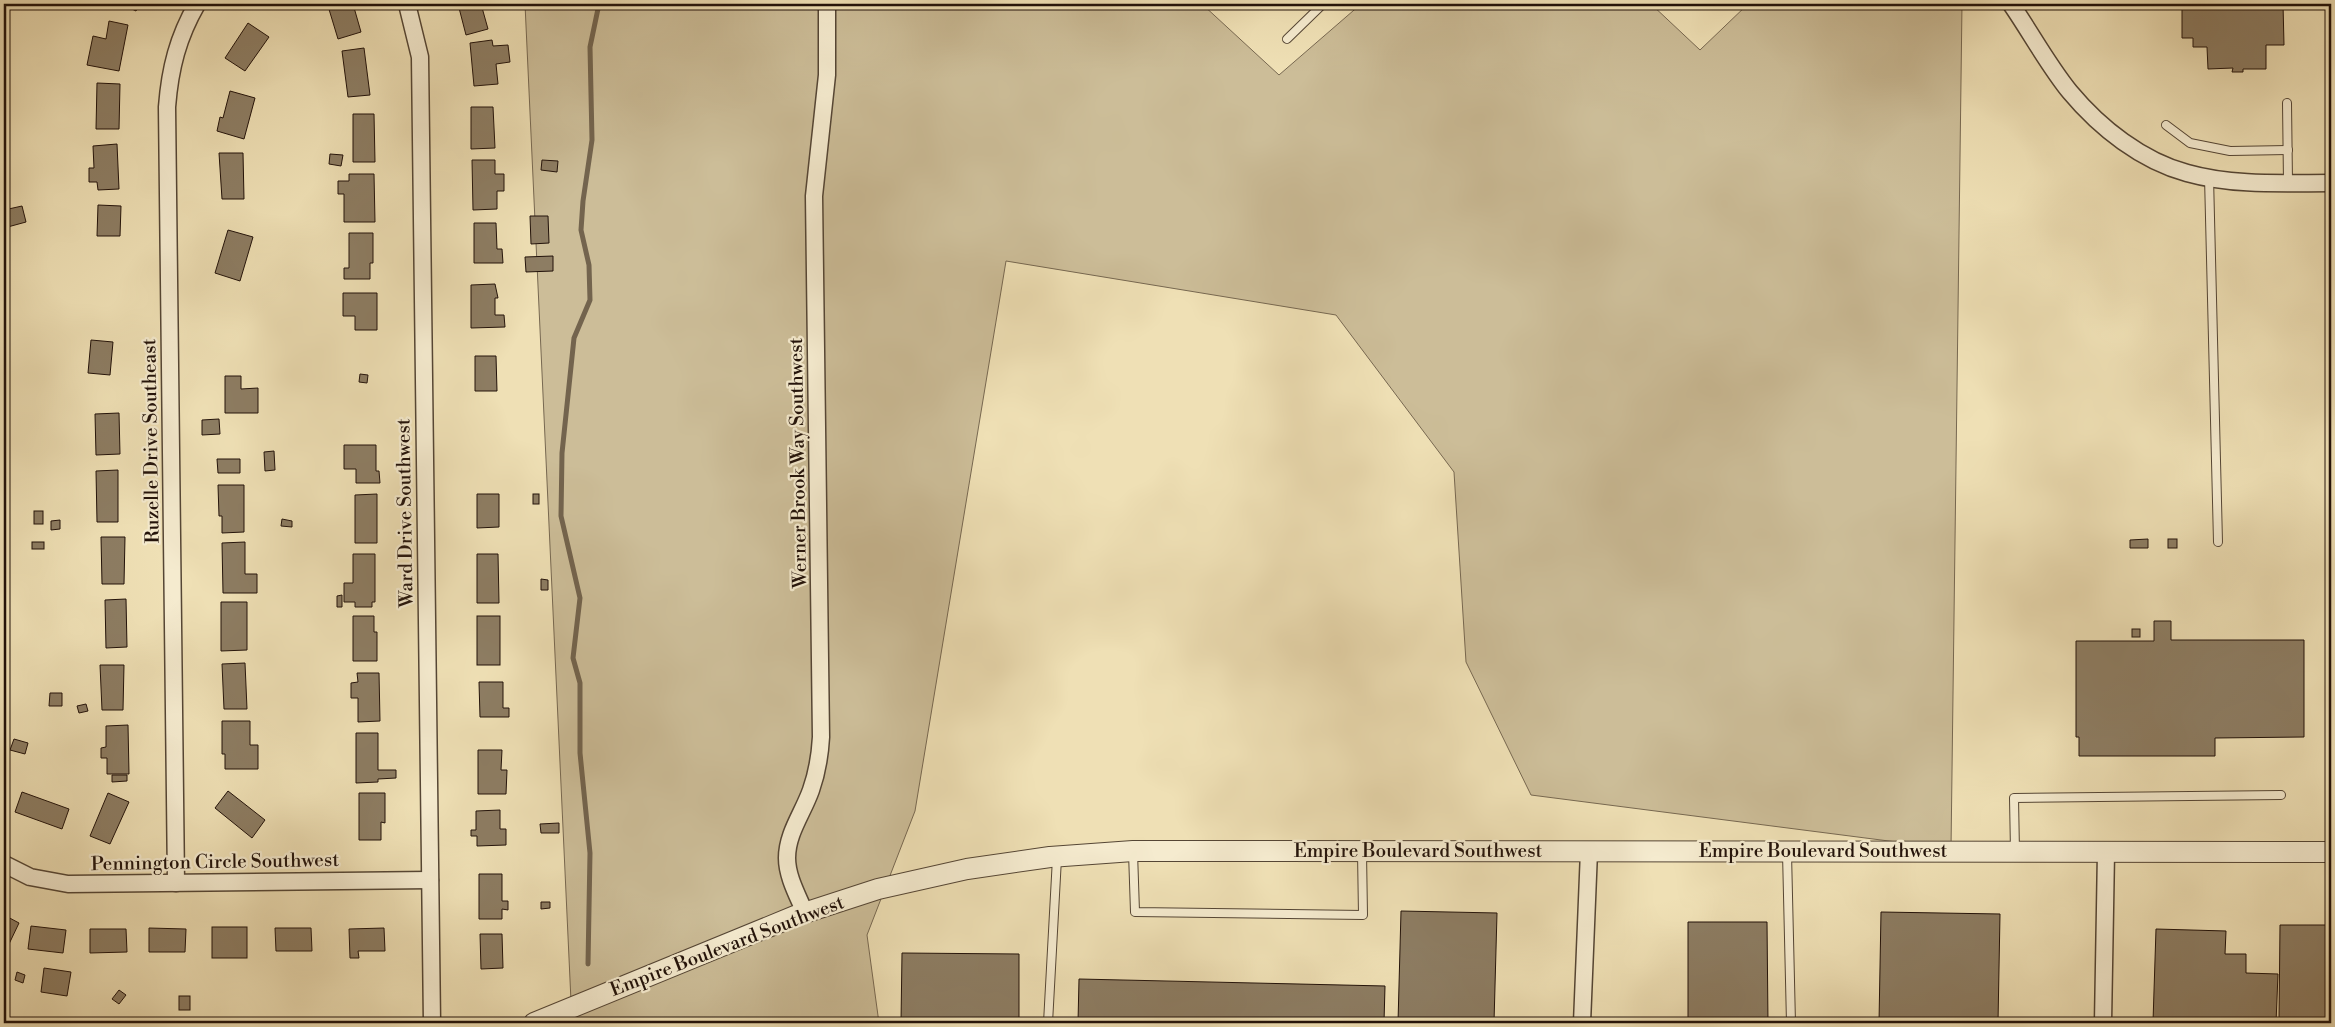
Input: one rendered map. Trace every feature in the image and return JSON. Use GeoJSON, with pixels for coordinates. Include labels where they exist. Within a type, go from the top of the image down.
{"type":"FeatureCollection","features":[{"type":"Feature","properties":{"kind":"street","name":"Ruzelle Drive Southeast"},"geometry":{"type":"LineString","coordinates":[[176,883],[168,107],[170,77],[183,29],[197,4]]}},
{"type":"Feature","properties":{"kind":"street","name":"Ward Drive Southwest"},"geometry":{"type":"LineString","coordinates":[[407,4],[420,58],[432,1023]]}},
{"type":"Feature","properties":{"kind":"street","name":"Werner Brook Way Southwest"},"geometry":{"type":"LineString","coordinates":[[805,913],[789,875],[787,859],[789,839],[811,789],[819,764],[821,737],[814,196],[827,75],[827,4]]}},
{"type":"Feature","properties":{"kind":"street"},"geometry":{"type":"LineString","coordinates":[[2011,4],[2070,91],[2099,123],[2137,151],[2187,173],[2208,177],[2245,183],[2331,183]]}},
{"type":"Feature","properties":{"kind":"street","name":"Empire Boulevard Southwest"},"geometry":{"type":"LineString","coordinates":[[534,1023],[805,913],[878,889],[967,869],[1057,856],[1133,851],[2331,852]]}},
{"type":"Feature","properties":{"kind":"street"},"geometry":{"type":"LineString","coordinates":[[1582,1023],[1589,851]]}},
{"type":"Feature","properties":{"kind":"street"},"geometry":{"type":"LineString","coordinates":[[2103,1023],[2106,852]]}},
{"type":"Feature","properties":{"kind":"street","name":"Pennington Circle Southwest"},"geometry":{"type":"LineString","coordinates":[[4,864],[30,877],[68,884],[430,880]]}},
{"type":"Feature","properties":{"kind":"lane"},"geometry":{"type":"LineString","coordinates":[[1287,39],[1323,4]]}},
{"type":"Feature","properties":{"kind":"lane"},"geometry":{"type":"LineString","coordinates":[[2287,103],[2288,182]]}},
{"type":"Feature","properties":{"kind":"lane"},"geometry":{"type":"LineString","coordinates":[[2166,125],[2190,143],[2222,150],[2288,150]]}},
{"type":"Feature","properties":{"kind":"lane"},"geometry":{"type":"LineString","coordinates":[[2208,177],[2218,542]]}},
{"type":"Feature","properties":{"kind":"lane"},"geometry":{"type":"LineString","coordinates":[[2015,852],[2014,798],[2281,795]]}},
{"type":"Feature","properties":{"kind":"lane"},"geometry":{"type":"LineString","coordinates":[[1133,851],[1136,912],[1362,915],[1362,851]]}},
{"type":"Feature","properties":{"kind":"lane"},"geometry":{"type":"LineString","coordinates":[[1787,851],[1791,1023]]}},
{"type":"Feature","properties":{"kind":"lane"},"geometry":{"type":"LineString","coordinates":[[1048,1023],[1057,856]]}},
{"type":"Feature","properties":{"kind":"shaded area"},"geometry":{"type":"Polygon","coordinates":[[[525,4],[1202,4],[1279,75],[1361,4],[1651,4],[1700,50],[1748,4],[1962,4],[1951,849],[1531,795],[1466,662],[1454,472],[1336,315],[1006,261],[915,811],[867,935],[879,1023],[572,1023],[525,4]]]}},
{"type":"Feature","properties":{"kind":"building"},"geometry":{"type":"Polygon","coordinates":[[[122,4],[140,4],[136,11],[122,4]]]}},
{"type":"Feature","properties":{"kind":"building"},"geometry":{"type":"Polygon","coordinates":[[[353,4],[361,32],[338,39],[328,6],[353,4]]]}},
{"type":"Feature","properties":{"kind":"building"},"geometry":{"type":"Polygon","coordinates":[[[458,4],[481,4],[488,29],[466,35],[458,4]]]}},
{"type":"Feature","properties":{"kind":"building"},"geometry":{"type":"Polygon","coordinates":[[[2170,4],[2283,4],[2284,45],[2266,45],[2266,69],[2243,69],[2243,72],[2232,72],[2233,68],[2208,69],[2207,47],[2193,47],[2193,38],[2182,38],[2182,6],[2170,6],[2170,4]]]}},
{"type":"Feature","properties":{"kind":"building"},"geometry":{"type":"Polygon","coordinates":[[[109,21],[128,25],[119,71],[87,65],[93,36],[106,39],[109,21]]]}},
{"type":"Feature","properties":{"kind":"building"},"geometry":{"type":"Polygon","coordinates":[[[248,23],[269,37],[245,71],[225,58],[248,23]]]}},
{"type":"Feature","properties":{"kind":"building"},"geometry":{"type":"Polygon","coordinates":[[[492,40],[493,46],[508,45],[510,62],[496,64],[498,84],[474,86],[470,43],[492,40]]]}},
{"type":"Feature","properties":{"kind":"building"},"geometry":{"type":"Polygon","coordinates":[[[364,48],[370,95],[348,97],[342,51],[364,48]]]}},
{"type":"Feature","properties":{"kind":"building"},"geometry":{"type":"Polygon","coordinates":[[[97,83],[120,84],[119,129],[96,129],[97,83]]]}},
{"type":"Feature","properties":{"kind":"building"},"geometry":{"type":"Polygon","coordinates":[[[230,91],[255,98],[244,139],[217,131],[220,117],[223,118],[230,91]]]}},
{"type":"Feature","properties":{"kind":"building"},"geometry":{"type":"Polygon","coordinates":[[[471,107],[493,107],[495,148],[471,149],[471,107]]]}},
{"type":"Feature","properties":{"kind":"building"},"geometry":{"type":"Polygon","coordinates":[[[353,114],[374,114],[375,162],[353,162],[353,114]]]}},
{"type":"Feature","properties":{"kind":"building"},"geometry":{"type":"Polygon","coordinates":[[[117,144],[119,189],[98,190],[97,182],[89,182],[89,168],[94,168],[93,146],[117,144]]]}},
{"type":"Feature","properties":{"kind":"building"},"geometry":{"type":"Polygon","coordinates":[[[219,153],[243,153],[244,199],[222,199],[219,153]]]}},
{"type":"Feature","properties":{"kind":"building"},"geometry":{"type":"Polygon","coordinates":[[[330,154],[343,155],[341,166],[329,164],[330,154]]]}},
{"type":"Feature","properties":{"kind":"building"},"geometry":{"type":"Polygon","coordinates":[[[472,160],[495,160],[495,174],[504,174],[504,191],[497,191],[497,209],[473,210],[472,160]]]}},
{"type":"Feature","properties":{"kind":"building"},"geometry":{"type":"Polygon","coordinates":[[[542,160],[558,161],[557,172],[541,170],[542,160]]]}},
{"type":"Feature","properties":{"kind":"building"},"geometry":{"type":"Polygon","coordinates":[[[349,174],[374,174],[375,222],[344,222],[344,194],[338,194],[338,181],[349,181],[349,174]]]}},
{"type":"Feature","properties":{"kind":"building"},"geometry":{"type":"Polygon","coordinates":[[[98,205],[121,206],[120,236],[97,236],[98,205]]]}},
{"type":"Feature","properties":{"kind":"building"},"geometry":{"type":"Polygon","coordinates":[[[22,206],[26,222],[4,228],[4,210],[22,206]]]}},
{"type":"Feature","properties":{"kind":"building"},"geometry":{"type":"Polygon","coordinates":[[[530,216],[548,216],[549,243],[531,244],[530,216]]]}},
{"type":"Feature","properties":{"kind":"building"},"geometry":{"type":"Polygon","coordinates":[[[474,223],[496,223],[497,249],[502,249],[503,263],[474,263],[474,223]]]}},
{"type":"Feature","properties":{"kind":"building"},"geometry":{"type":"Polygon","coordinates":[[[228,230],[253,237],[240,281],[215,273],[228,230]]]}},
{"type":"Feature","properties":{"kind":"building"},"geometry":{"type":"Polygon","coordinates":[[[349,233],[373,233],[373,263],[370,263],[370,279],[344,279],[344,268],[349,268],[349,233]]]}},
{"type":"Feature","properties":{"kind":"building"},"geometry":{"type":"Polygon","coordinates":[[[553,256],[553,271],[526,272],[525,257],[553,256]]]}},
{"type":"Feature","properties":{"kind":"building"},"geometry":{"type":"Polygon","coordinates":[[[495,284],[498,298],[495,298],[495,315],[504,315],[505,327],[471,328],[471,285],[495,284]]]}},
{"type":"Feature","properties":{"kind":"building"},"geometry":{"type":"Polygon","coordinates":[[[343,293],[377,293],[377,330],[355,330],[355,316],[343,316],[343,293]]]}},
{"type":"Feature","properties":{"kind":"building"},"geometry":{"type":"Polygon","coordinates":[[[91,340],[113,342],[110,375],[88,373],[91,340]]]}},
{"type":"Feature","properties":{"kind":"building"},"geometry":{"type":"Polygon","coordinates":[[[475,356],[496,356],[497,391],[475,391],[475,356]]]}},
{"type":"Feature","properties":{"kind":"building"},"geometry":{"type":"Polygon","coordinates":[[[360,374],[368,375],[367,383],[359,382],[360,374]]]}},
{"type":"Feature","properties":{"kind":"building"},"geometry":{"type":"Polygon","coordinates":[[[225,376],[241,376],[241,389],[258,388],[258,413],[225,413],[225,376]]]}},
{"type":"Feature","properties":{"kind":"building"},"geometry":{"type":"Polygon","coordinates":[[[4,409],[6,409],[6,437],[4,437],[4,409]]]}},
{"type":"Feature","properties":{"kind":"building"},"geometry":{"type":"Polygon","coordinates":[[[119,413],[120,454],[96,455],[95,414],[119,413]]]}},
{"type":"Feature","properties":{"kind":"building"},"geometry":{"type":"Polygon","coordinates":[[[219,419],[220,434],[202,435],[202,420],[219,419]]]}},
{"type":"Feature","properties":{"kind":"building"},"geometry":{"type":"Polygon","coordinates":[[[344,445],[376,445],[376,471],[379,471],[380,483],[356,483],[356,469],[344,469],[344,445]]]}},
{"type":"Feature","properties":{"kind":"building"},"geometry":{"type":"Polygon","coordinates":[[[274,451],[275,470],[265,471],[264,452],[274,451]]]}},
{"type":"Feature","properties":{"kind":"building"},"geometry":{"type":"Polygon","coordinates":[[[217,459],[240,459],[240,473],[218,473],[217,459]]]}},
{"type":"Feature","properties":{"kind":"building"},"geometry":{"type":"Polygon","coordinates":[[[118,470],[118,522],[97,522],[96,471],[118,470]]]}},
{"type":"Feature","properties":{"kind":"building"},"geometry":{"type":"Polygon","coordinates":[[[218,485],[244,485],[244,532],[222,533],[222,516],[219,516],[218,485]]]}},
{"type":"Feature","properties":{"kind":"building"},"geometry":{"type":"Polygon","coordinates":[[[377,494],[377,543],[355,543],[355,495],[377,494]]]}},
{"type":"Feature","properties":{"kind":"building"},"geometry":{"type":"Polygon","coordinates":[[[477,494],[499,494],[499,527],[477,528],[477,494]]]}},
{"type":"Feature","properties":{"kind":"building"},"geometry":{"type":"Polygon","coordinates":[[[533,494],[539,494],[539,504],[533,504],[533,494]]]}},
{"type":"Feature","properties":{"kind":"building"},"geometry":{"type":"Polygon","coordinates":[[[34,511],[43,511],[43,524],[34,524],[34,511]]]}},
{"type":"Feature","properties":{"kind":"building"},"geometry":{"type":"Polygon","coordinates":[[[282,519],[292,521],[292,527],[281,526],[282,519]]]}},
{"type":"Feature","properties":{"kind":"building"},"geometry":{"type":"Polygon","coordinates":[[[60,520],[60,529],[51,530],[51,521],[60,520]]]}},
{"type":"Feature","properties":{"kind":"building"},"geometry":{"type":"Polygon","coordinates":[[[101,537],[125,537],[124,584],[102,584],[101,537]]]}},
{"type":"Feature","properties":{"kind":"building"},"geometry":{"type":"Polygon","coordinates":[[[2148,539],[2148,548],[2130,548],[2130,540],[2148,539]]]}},
{"type":"Feature","properties":{"kind":"building"},"geometry":{"type":"Polygon","coordinates":[[[2168,539],[2177,539],[2177,548],[2168,548],[2168,539]]]}},
{"type":"Feature","properties":{"kind":"building"},"geometry":{"type":"Polygon","coordinates":[[[32,542],[44,542],[44,549],[32,549],[32,542]]]}},
{"type":"Feature","properties":{"kind":"building"},"geometry":{"type":"Polygon","coordinates":[[[245,542],[245,574],[257,574],[257,593],[223,593],[222,543],[245,542]]]}},
{"type":"Feature","properties":{"kind":"building"},"geometry":{"type":"Polygon","coordinates":[[[353,554],[375,554],[375,602],[372,602],[372,607],[355,607],[355,602],[344,602],[344,583],[353,583],[353,554]]]}},
{"type":"Feature","properties":{"kind":"building"},"geometry":{"type":"Polygon","coordinates":[[[477,554],[498,554],[499,603],[477,603],[477,554]]]}},
{"type":"Feature","properties":{"kind":"building"},"geometry":{"type":"Polygon","coordinates":[[[541,579],[548,580],[548,590],[541,590],[541,579]]]}},
{"type":"Feature","properties":{"kind":"building"},"geometry":{"type":"Polygon","coordinates":[[[342,595],[342,607],[337,607],[337,596],[342,595]]]}},
{"type":"Feature","properties":{"kind":"building"},"geometry":{"type":"Polygon","coordinates":[[[126,599],[127,647],[106,648],[105,600],[126,599]]]}},
{"type":"Feature","properties":{"kind":"building"},"geometry":{"type":"Polygon","coordinates":[[[221,602],[247,602],[247,650],[221,651],[221,602]]]}},
{"type":"Feature","properties":{"kind":"building"},"geometry":{"type":"Polygon","coordinates":[[[353,616],[374,616],[374,632],[377,632],[377,661],[353,661],[353,616]]]}},
{"type":"Feature","properties":{"kind":"building"},"geometry":{"type":"Polygon","coordinates":[[[477,616],[500,616],[500,665],[477,665],[477,616]]]}},
{"type":"Feature","properties":{"kind":"building"},"geometry":{"type":"Polygon","coordinates":[[[2154,621],[2171,621],[2171,640],[2304,640],[2304,737],[2215,738],[2215,756],[2079,756],[2079,737],[2076,737],[2076,641],[2154,641],[2154,621]]]}},
{"type":"Feature","properties":{"kind":"building"},"geometry":{"type":"Polygon","coordinates":[[[2132,629],[2140,629],[2140,637],[2132,637],[2132,629]]]}},
{"type":"Feature","properties":{"kind":"building"},"geometry":{"type":"Polygon","coordinates":[[[2326,657],[2331,657],[2331,740],[2326,740],[2326,657]]]}},
{"type":"Feature","properties":{"kind":"building"},"geometry":{"type":"Polygon","coordinates":[[[245,663],[247,709],[224,709],[222,664],[245,663]]]}},
{"type":"Feature","properties":{"kind":"building"},"geometry":{"type":"Polygon","coordinates":[[[100,665],[124,665],[123,710],[102,710],[100,665]]]}},
{"type":"Feature","properties":{"kind":"building"},"geometry":{"type":"Polygon","coordinates":[[[357,673],[379,673],[380,721],[358,722],[358,698],[351,698],[351,683],[358,682],[357,673]]]}},
{"type":"Feature","properties":{"kind":"building"},"geometry":{"type":"Polygon","coordinates":[[[479,682],[503,682],[503,708],[509,708],[509,717],[480,717],[479,682]]]}},
{"type":"Feature","properties":{"kind":"building"},"geometry":{"type":"Polygon","coordinates":[[[50,693],[62,693],[62,706],[49,706],[50,693]]]}},
{"type":"Feature","properties":{"kind":"building"},"geometry":{"type":"Polygon","coordinates":[[[86,704],[88,711],[79,713],[77,706],[86,704]]]}},
{"type":"Feature","properties":{"kind":"building"},"geometry":{"type":"Polygon","coordinates":[[[222,721],[250,721],[250,745],[258,745],[258,769],[225,769],[225,754],[222,754],[222,721]]]}},
{"type":"Feature","properties":{"kind":"building"},"geometry":{"type":"Polygon","coordinates":[[[128,725],[129,774],[107,774],[107,758],[101,758],[101,748],[106,747],[106,726],[128,725]]]}},
{"type":"Feature","properties":{"kind":"building"},"geometry":{"type":"Polygon","coordinates":[[[356,733],[378,733],[378,770],[396,770],[396,778],[378,779],[378,782],[356,783],[356,733]]]}},
{"type":"Feature","properties":{"kind":"building"},"geometry":{"type":"Polygon","coordinates":[[[14,739],[28,743],[25,754],[10,750],[14,739]]]}},
{"type":"Feature","properties":{"kind":"building"},"geometry":{"type":"Polygon","coordinates":[[[478,750],[502,750],[501,770],[507,770],[506,794],[478,794],[478,750]]]}},
{"type":"Feature","properties":{"kind":"building"},"geometry":{"type":"Polygon","coordinates":[[[112,775],[127,775],[127,781],[112,782],[112,775]]]}},
{"type":"Feature","properties":{"kind":"building"},"geometry":{"type":"Polygon","coordinates":[[[228,791],[265,820],[252,838],[215,808],[228,791]]]}},
{"type":"Feature","properties":{"kind":"building"},"geometry":{"type":"Polygon","coordinates":[[[22,792],[69,809],[62,829],[15,812],[22,792]]]}},
{"type":"Feature","properties":{"kind":"building"},"geometry":{"type":"Polygon","coordinates":[[[108,793],[129,802],[110,844],[90,836],[108,793]]]}},
{"type":"Feature","properties":{"kind":"building"},"geometry":{"type":"Polygon","coordinates":[[[359,793],[385,793],[385,823],[381,822],[381,840],[359,840],[359,793]]]}},
{"type":"Feature","properties":{"kind":"building"},"geometry":{"type":"Polygon","coordinates":[[[500,810],[500,829],[506,829],[506,845],[477,846],[477,836],[471,836],[471,830],[476,830],[476,811],[500,810]]]}},
{"type":"Feature","properties":{"kind":"building"},"geometry":{"type":"Polygon","coordinates":[[[559,823],[559,833],[541,833],[540,824],[559,823]]]}},
{"type":"Feature","properties":{"kind":"building"},"geometry":{"type":"Polygon","coordinates":[[[479,874],[502,874],[502,901],[508,901],[508,910],[502,909],[502,919],[479,919],[479,874]]]}},
{"type":"Feature","properties":{"kind":"building"},"geometry":{"type":"Polygon","coordinates":[[[541,902],[550,902],[550,908],[541,909],[541,902]]]}},
{"type":"Feature","properties":{"kind":"building"},"geometry":{"type":"Polygon","coordinates":[[[1401,911],[1497,913],[1494,1023],[1398,1023],[1401,911]]]}},
{"type":"Feature","properties":{"kind":"building"},"geometry":{"type":"Polygon","coordinates":[[[1881,912],[2000,914],[1998,1023],[1879,1023],[1881,912]]]}},
{"type":"Feature","properties":{"kind":"building"},"geometry":{"type":"Polygon","coordinates":[[[4,915],[19,923],[9,944],[4,941],[4,915]]]}},
{"type":"Feature","properties":{"kind":"building"},"geometry":{"type":"Polygon","coordinates":[[[1688,922],[1767,922],[1768,1023],[1688,1023],[1688,922]]]}},
{"type":"Feature","properties":{"kind":"building"},"geometry":{"type":"Polygon","coordinates":[[[2280,925],[2331,925],[2331,1023],[2279,1023],[2280,925]]]}},
{"type":"Feature","properties":{"kind":"building"},"geometry":{"type":"Polygon","coordinates":[[[31,926],[66,930],[63,953],[28,949],[31,926]]]}},
{"type":"Feature","properties":{"kind":"building"},"geometry":{"type":"Polygon","coordinates":[[[212,927],[247,927],[247,958],[212,958],[212,927]]]}},
{"type":"Feature","properties":{"kind":"building"},"geometry":{"type":"Polygon","coordinates":[[[149,928],[186,929],[185,952],[149,952],[149,928]]]}},
{"type":"Feature","properties":{"kind":"building"},"geometry":{"type":"Polygon","coordinates":[[[275,928],[311,928],[312,951],[276,951],[275,928]]]}},
{"type":"Feature","properties":{"kind":"building"},"geometry":{"type":"Polygon","coordinates":[[[384,928],[385,951],[358,951],[359,958],[350,958],[349,929],[384,928]]]}},
{"type":"Feature","properties":{"kind":"building"},"geometry":{"type":"Polygon","coordinates":[[[90,929],[126,929],[127,952],[90,953],[90,929]]]}},
{"type":"Feature","properties":{"kind":"building"},"geometry":{"type":"Polygon","coordinates":[[[2156,929],[2226,931],[2225,954],[2246,954],[2246,973],[2278,974],[2276,1023],[2153,1022],[2156,929]]]}},
{"type":"Feature","properties":{"kind":"building"},"geometry":{"type":"Polygon","coordinates":[[[480,934],[502,934],[503,968],[481,969],[480,934]]]}},
{"type":"Feature","properties":{"kind":"building"},"geometry":{"type":"Polygon","coordinates":[[[902,953],[1019,954],[1019,1023],[901,1023],[902,953]]]}},
{"type":"Feature","properties":{"kind":"building"},"geometry":{"type":"Polygon","coordinates":[[[44,968],[71,972],[67,996],[41,992],[44,968]]]}},
{"type":"Feature","properties":{"kind":"building"},"geometry":{"type":"Polygon","coordinates":[[[17,972],[25,975],[23,983],[15,980],[17,972]]]}},
{"type":"Feature","properties":{"kind":"building"},"geometry":{"type":"Polygon","coordinates":[[[1079,979],[1385,986],[1384,1023],[1078,1023],[1079,979]]]}},
{"type":"Feature","properties":{"kind":"building"},"geometry":{"type":"Polygon","coordinates":[[[119,990],[126,995],[119,1004],[112,999],[119,990]]]}},
{"type":"Feature","properties":{"kind":"building"},"geometry":{"type":"Polygon","coordinates":[[[179,996],[190,996],[190,1010],[179,1010],[179,996]]]}},
{"type":"Feature","properties":{"kind":"waterway"},"geometry":{"type":"LineString","coordinates":[[588,964],[590,853],[580,753],[580,683],[573,658],[580,598],[561,516],[562,453],[574,338],[590,300],[589,265],[581,230],[583,201],[592,140],[590,47],[599,4]]}}]}
